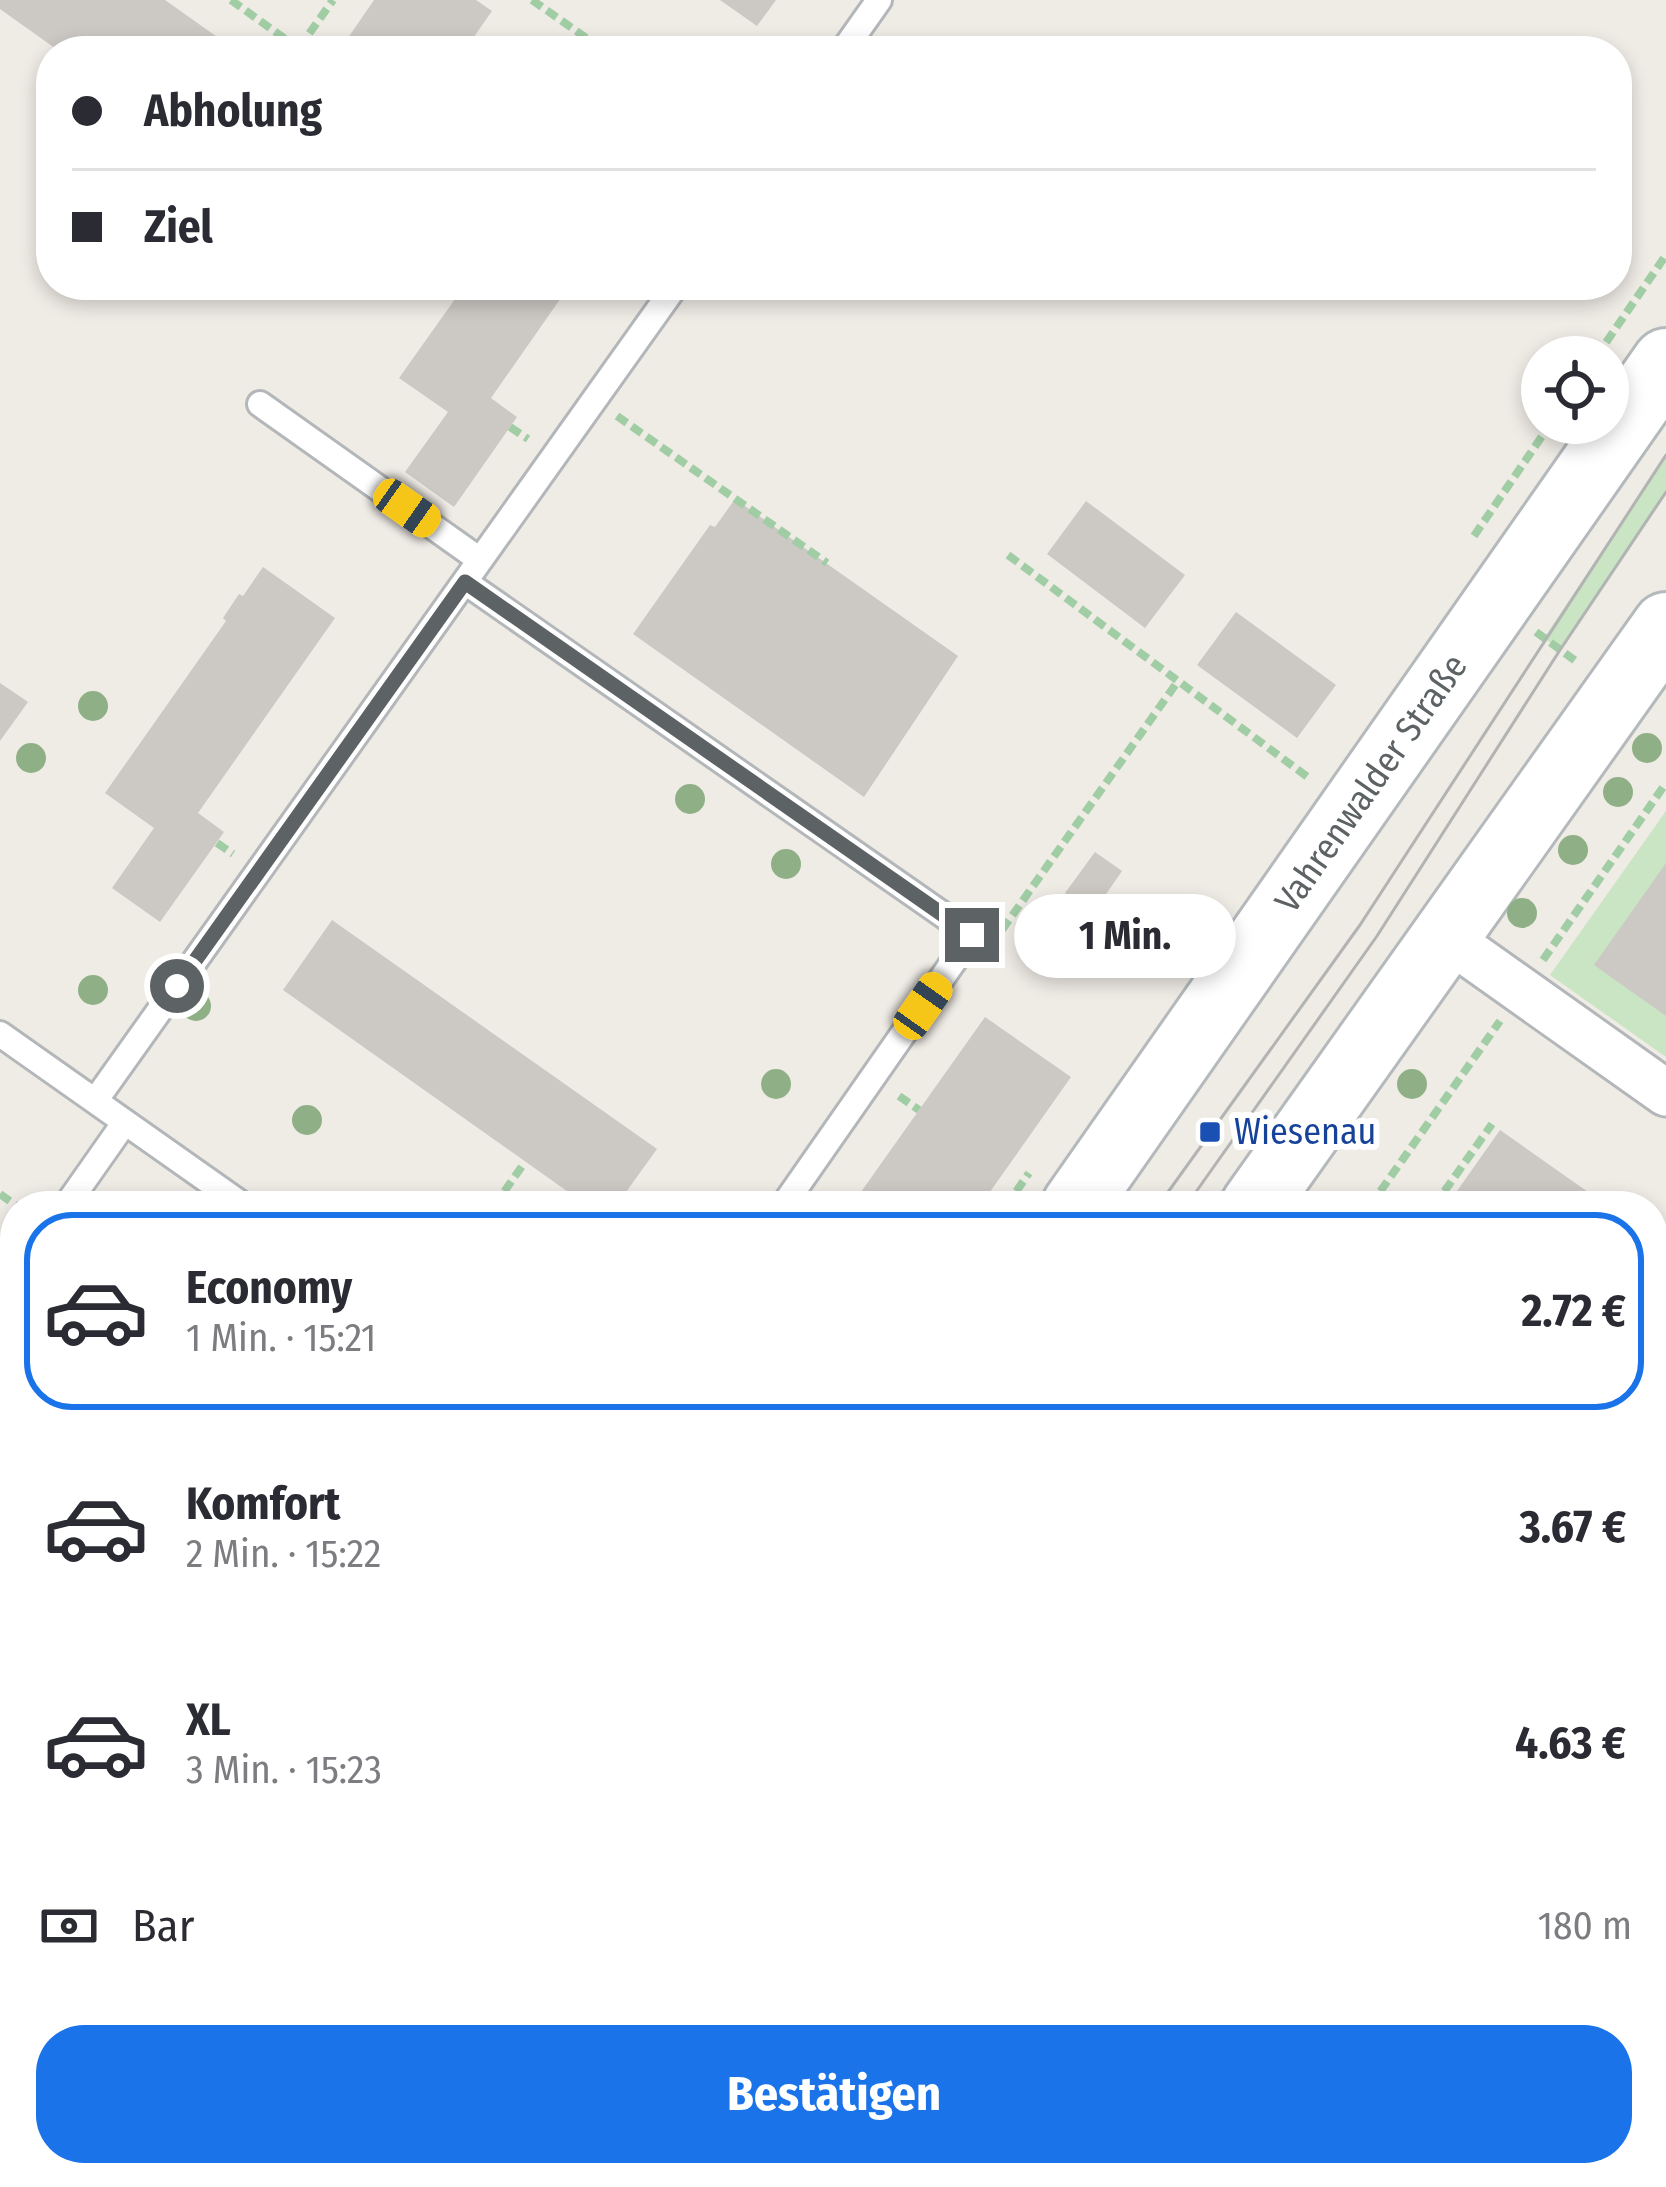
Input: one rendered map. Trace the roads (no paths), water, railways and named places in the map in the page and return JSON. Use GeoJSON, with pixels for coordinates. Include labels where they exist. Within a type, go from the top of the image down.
{"type":"FeatureCollection","features":[{"type":"Feature","properties":{"kind":"main road","name":"Vahrenwalder Straße"},"geometry":{"type":"LineString","coordinates":[[1086,1191],[1666,362]]}},
{"type":"Feature","properties":{"kind":"main road"},"geometry":{"type":"LineString","coordinates":[[1264,1191],[1666,626]]}},
{"type":"Feature","properties":{"kind":"street"},"geometry":{"type":"LineString","coordinates":[[1446,937],[1666,1094]]}},
{"type":"Feature","properties":{"kind":"lane"},"geometry":{"type":"LineString","coordinates":[[854,36],[879,0]]}},
{"type":"Feature","properties":{"kind":"lane"},"geometry":{"type":"LineString","coordinates":[[95,1101],[665,300]]}},
{"type":"Feature","properties":{"kind":"lane"},"geometry":{"type":"LineString","coordinates":[[260,404],[481,560]]}},
{"type":"Feature","properties":{"kind":"lane"},"geometry":{"type":"LineString","coordinates":[[465,582],[972,935],[793,1191]]}},
{"type":"Feature","properties":{"kind":"lane"},"geometry":{"type":"LineString","coordinates":[[0,1034],[216,1191]]}},
{"type":"Feature","properties":{"kind":"lane"},"geometry":{"type":"LineString","coordinates":[[77,1191],[125,1122]]}},
{"type":"Feature","properties":{"kind":"tram line"},"geometry":{"type":"LineString","coordinates":[[1169,1191],[1360,925],[1666,455]]}},
{"type":"Feature","properties":{"kind":"tram line"},"geometry":{"type":"LineString","coordinates":[[1197,1191],[1377,936],[1666,492]]}},
{"type":"Feature","properties":{"kind":"place","name":"Wiesenau"},"geometry":{"type":"Point","coordinates":[1210,1132]}}]}
